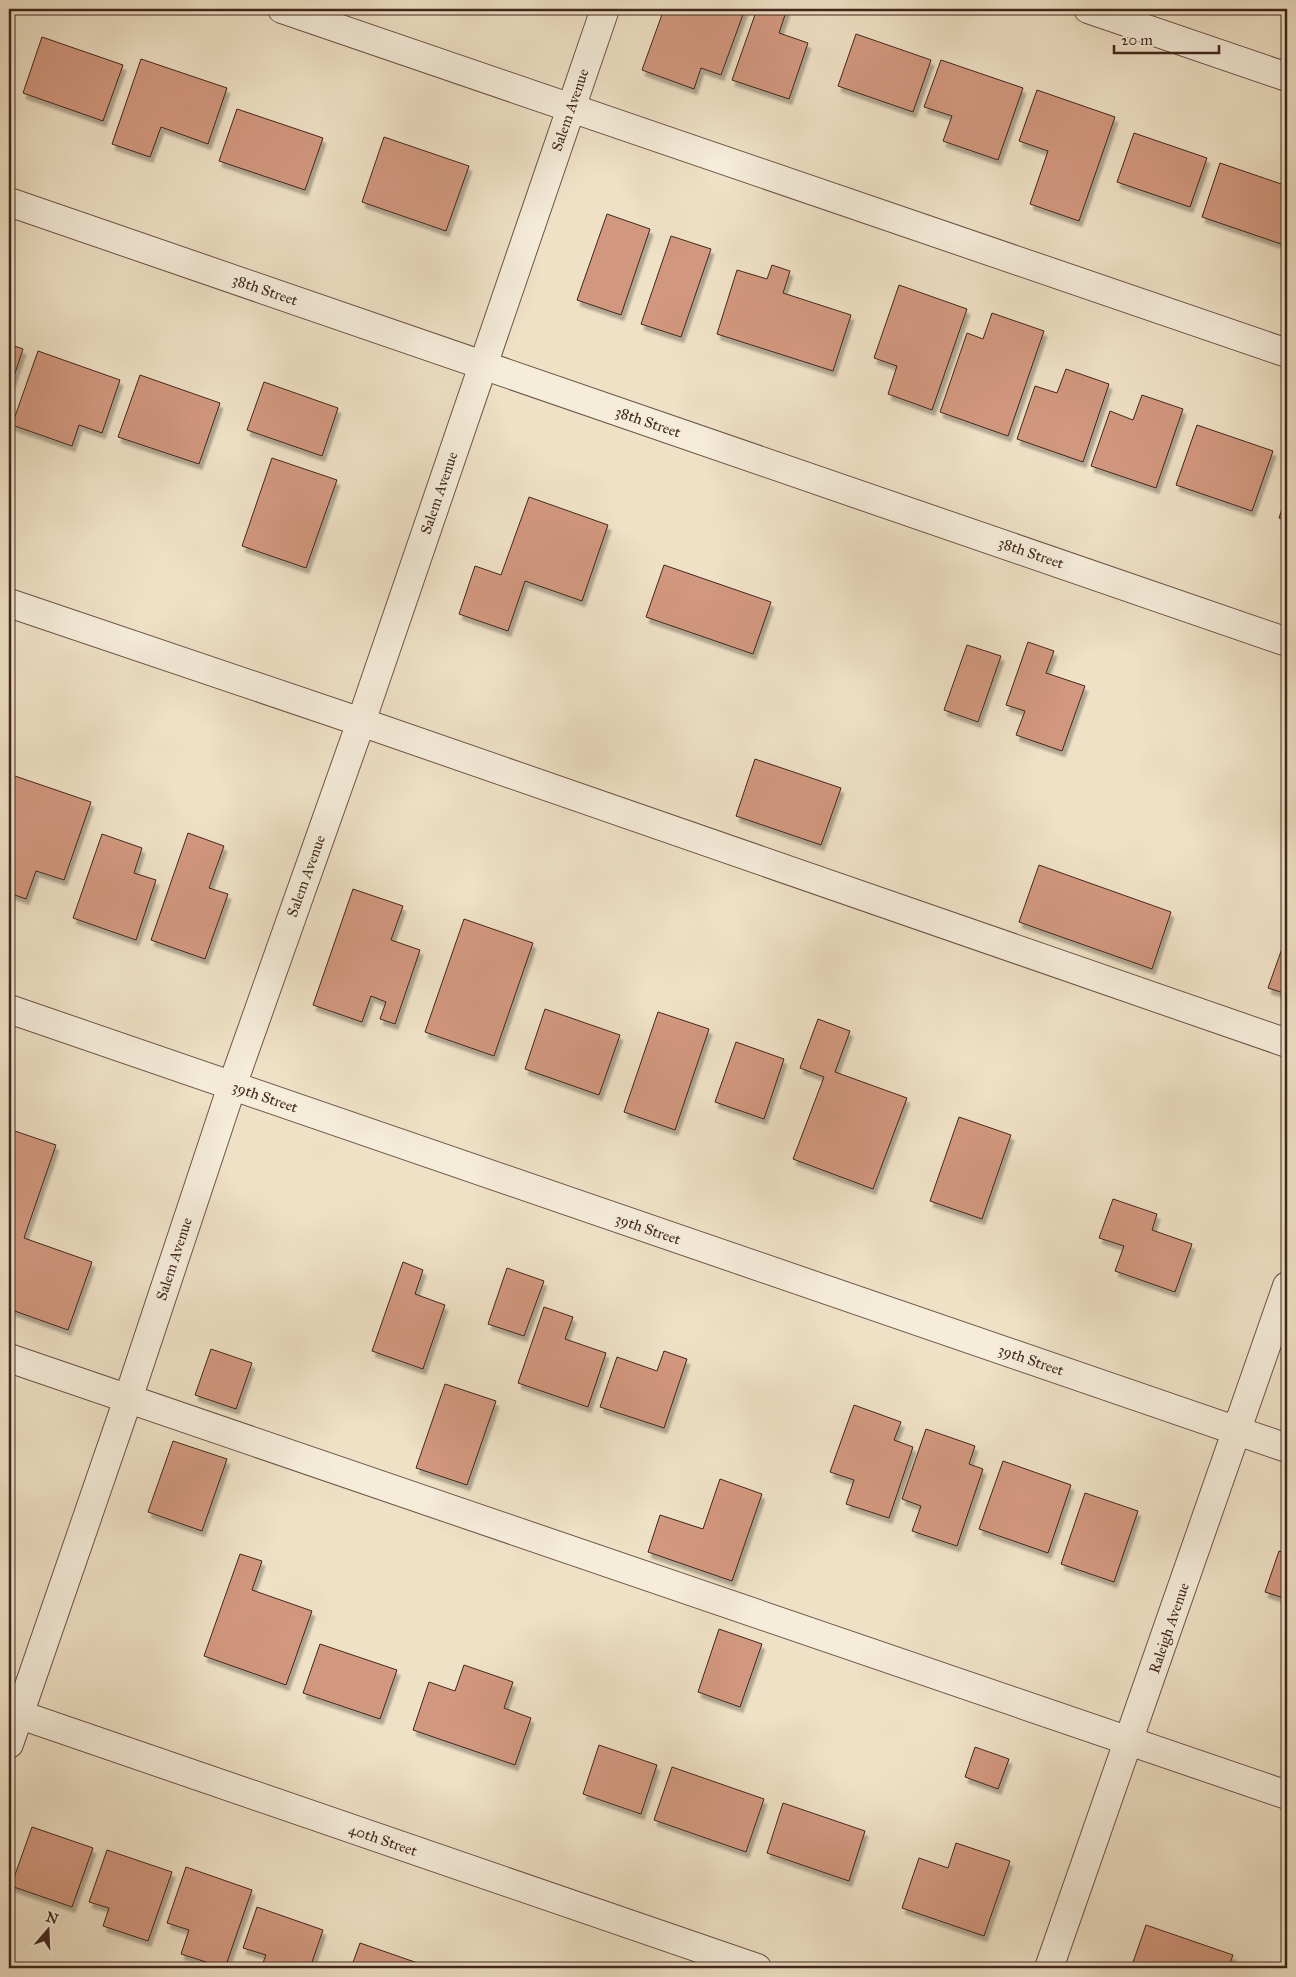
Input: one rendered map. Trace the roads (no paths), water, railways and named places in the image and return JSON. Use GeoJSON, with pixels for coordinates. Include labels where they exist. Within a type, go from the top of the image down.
{"type":"FeatureCollection","features":[{"type":"Feature","properties":{"kind":"street"},"geometry":{"type":"LineString","coordinates":[[282,9],[1287,354]]}},
{"type":"Feature","properties":{"kind":"street","name":"Salem Avenue"},"geometry":{"type":"LineString","coordinates":[[9,1744],[14,1713],[128,1399],[232,1086],[361,722],[604,9]]}},
{"type":"Feature","properties":{"kind":"street"},"geometry":{"type":"LineString","coordinates":[[1088,9],[1287,77]]}},
{"type":"Feature","properties":{"kind":"street","name":"38th Street"},"geometry":{"type":"LineString","coordinates":[[9,202],[1287,642]]}},
{"type":"Feature","properties":{"kind":"street"},"geometry":{"type":"LineString","coordinates":[[9,603],[361,722],[1287,1043]]}},
{"type":"Feature","properties":{"kind":"street","name":"39th Street"},"geometry":{"type":"LineString","coordinates":[[9,1009],[1287,1448]]}},
{"type":"Feature","properties":{"kind":"street","name":"Raleigh Avenue"},"geometry":{"type":"LineString","coordinates":[[1050,1968],[1287,1286]]}},
{"type":"Feature","properties":{"kind":"street"},"geometry":{"type":"LineString","coordinates":[[9,1358],[1287,1795]]}},
{"type":"Feature","properties":{"kind":"street","name":"40th Street"},"geometry":{"type":"LineString","coordinates":[[14,1713],[757,1968]]}}]}
